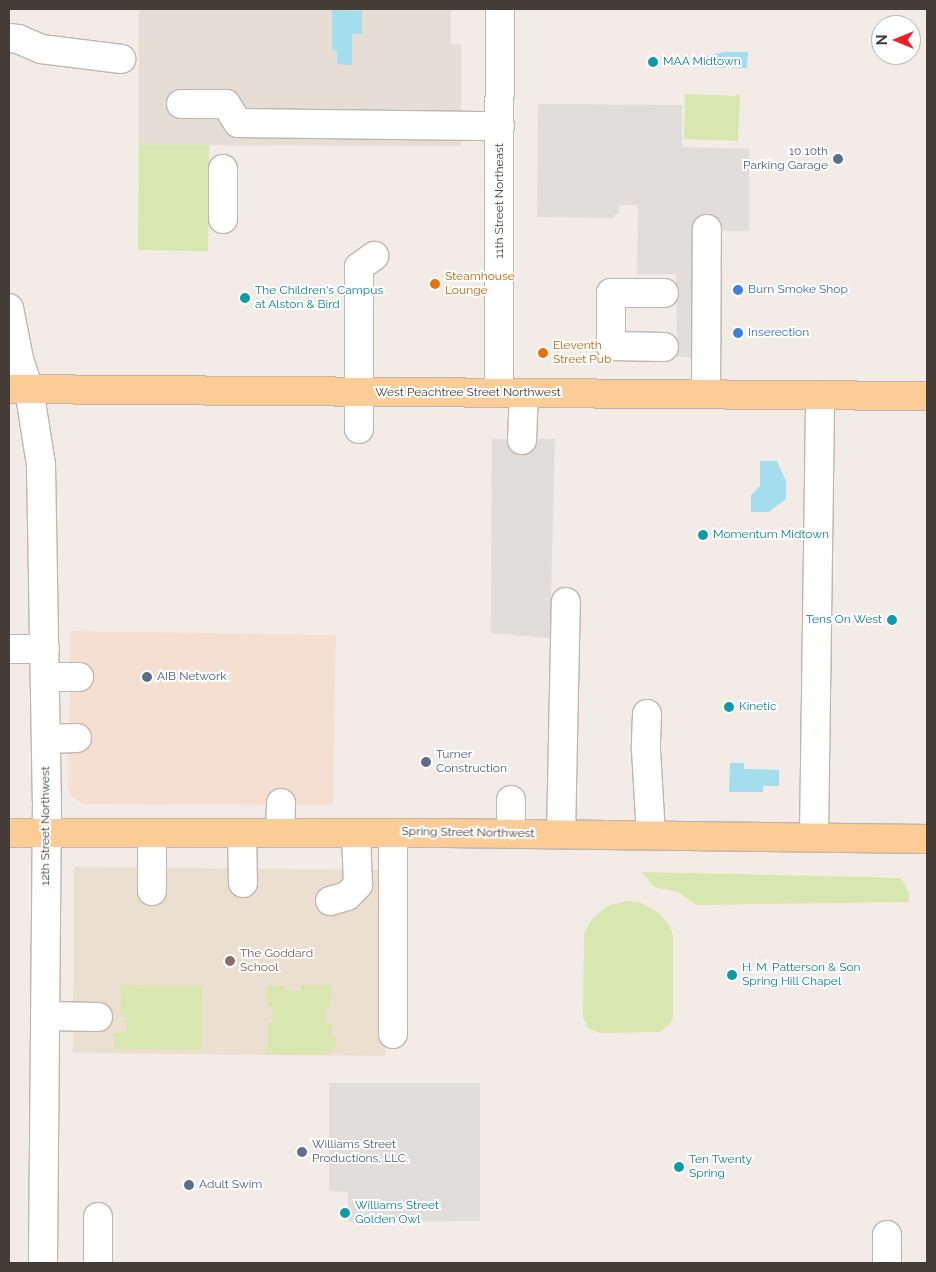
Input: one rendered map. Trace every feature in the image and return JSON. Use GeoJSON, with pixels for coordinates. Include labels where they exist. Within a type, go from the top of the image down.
{"type":"FeatureCollection","features":[{"type":"Feature","properties":{"kind":"main road","name":"West Peachtree Street Northwest"},"geometry":{"type":"LineString","coordinates":[[19,389],[927,396]]}},
{"type":"Feature","properties":{"kind":"main road","name":"Spring Street Northwest"},"geometry":{"type":"LineString","coordinates":[[9,832],[393,832],[927,838]]}},
{"type":"Feature","properties":{"kind":"street","name":"11th Street Northeast"},"geometry":{"type":"LineString","coordinates":[[500,9],[500,126],[512,393],[522,440]]}},
{"type":"Feature","properties":{"kind":"street"},"geometry":{"type":"LineString","coordinates":[[9,38],[18,38],[41,49],[120,59]]}},
{"type":"Feature","properties":{"kind":"street"},"geometry":{"type":"LineString","coordinates":[[181,104],[226,104],[238,123],[500,126]]}},
{"type":"Feature","properties":{"kind":"street"},"geometry":{"type":"LineString","coordinates":[[223,169],[223,219]]}},
{"type":"Feature","properties":{"kind":"street"},"geometry":{"type":"LineString","coordinates":[[706,394],[707,228]]}},
{"type":"Feature","properties":{"kind":"street"},"geometry":{"type":"LineString","coordinates":[[359,429],[359,267],[374,256]]}},
{"type":"Feature","properties":{"kind":"street"},"geometry":{"type":"LineString","coordinates":[[664,293],[610,293],[610,346],[664,347]]}},
{"type":"Feature","properties":{"kind":"street","name":"12th Street Northwest"},"geometry":{"type":"LineString","coordinates":[[9,308],[19,359],[19,389],[42,465],[47,832],[43,1263]]}},
{"type":"Feature","properties":{"kind":"street"},"geometry":{"type":"LineString","coordinates":[[814,837],[820,395]]}},
{"type":"Feature","properties":{"kind":"street"},"geometry":{"type":"LineString","coordinates":[[561,834],[566,602]]}},
{"type":"Feature","properties":{"kind":"street"},"geometry":{"type":"LineString","coordinates":[[9,649],[45,649]]}},
{"type":"Feature","properties":{"kind":"street"},"geometry":{"type":"LineString","coordinates":[[46,677],[79,677]]}},
{"type":"Feature","properties":{"kind":"street"},"geometry":{"type":"LineString","coordinates":[[647,714],[646,750],[651,835]]}},
{"type":"Feature","properties":{"kind":"street"},"geometry":{"type":"LineString","coordinates":[[46,739],[77,738]]}},
{"type":"Feature","properties":{"kind":"street"},"geometry":{"type":"LineString","coordinates":[[511,800],[511,834]]}},
{"type":"Feature","properties":{"kind":"street"},"geometry":{"type":"LineString","coordinates":[[280,803],[280,832]]}},
{"type":"Feature","properties":{"kind":"street"},"geometry":{"type":"LineString","coordinates":[[152,832],[152,892]]}},
{"type":"Feature","properties":{"kind":"street"},"geometry":{"type":"LineString","coordinates":[[242,832],[242,884]]}},
{"type":"Feature","properties":{"kind":"street"},"geometry":{"type":"LineString","coordinates":[[330,901],[347,896],[358,885],[356,832]]}},
{"type":"Feature","properties":{"kind":"street"},"geometry":{"type":"LineString","coordinates":[[393,832],[393,1034]]}},
{"type":"Feature","properties":{"kind":"street"},"geometry":{"type":"LineString","coordinates":[[45,1016],[98,1017]]}},
{"type":"Feature","properties":{"kind":"street"},"geometry":{"type":"LineString","coordinates":[[98,1217],[98,1263]]}},
{"type":"Feature","properties":{"kind":"street"},"geometry":{"type":"LineString","coordinates":[[887,1235],[887,1263]]}},
{"type":"Feature","properties":{"kind":"shaded area"},"geometry":{"type":"Polygon","coordinates":[[[139,9],[451,9],[451,44],[461,44],[461,146],[139,145],[139,9]]]}},
{"type":"Feature","properties":{"kind":"shaded area"},"geometry":{"type":"Polygon","coordinates":[[[538,104],[682,105],[682,147],[749,149],[749,231],[718,231],[716,357],[677,357],[676,274],[637,274],[638,205],[619,205],[619,214],[615,214],[614,218],[537,217],[538,104]]]}},
{"type":"Feature","properties":{"kind":"shaded area"},"geometry":{"type":"Polygon","coordinates":[[[492,439],[555,439],[550,638],[491,633],[492,439]]]}},
{"type":"Feature","properties":{"kind":"shaded area"},"geometry":{"type":"Polygon","coordinates":[[[71,631],[336,635],[333,805],[85,804],[77,800],[70,795],[68,787],[71,631]]]}},
{"type":"Feature","properties":{"kind":"shaded area","name":"The Goddard School"},"geometry":{"type":"Polygon","coordinates":[[[74,867],[387,870],[385,1056],[73,1053],[74,867]]]}},
{"type":"Feature","properties":{"kind":"shaded area"},"geometry":{"type":"Polygon","coordinates":[[[329,1083],[480,1083],[480,1221],[348,1222],[348,1192],[329,1191],[329,1083]]]}},
{"type":"Feature","properties":{"kind":"green space"},"geometry":{"type":"Polygon","coordinates":[[[685,94],[735,96],[740,94],[738,141],[684,139],[685,94]]]}},
{"type":"Feature","properties":{"kind":"green space"},"geometry":{"type":"Polygon","coordinates":[[[139,145],[209,145],[208,251],[138,250],[139,145]]]}},
{"type":"Feature","properties":{"kind":"green space"},"geometry":{"type":"Polygon","coordinates":[[[642,872],[901,878],[909,893],[909,902],[696,905],[678,892],[654,887],[642,872]]]}},
{"type":"Feature","properties":{"kind":"green space"},"geometry":{"type":"Polygon","coordinates":[[[627,901],[639,902],[658,912],[670,926],[673,936],[673,1018],[670,1024],[660,1032],[600,1033],[588,1028],[583,1017],[584,934],[592,919],[601,911],[610,905],[627,901]]]}},
{"type":"Feature","properties":{"kind":"green space"},"geometry":{"type":"Polygon","coordinates":[[[121,985],[202,986],[201,1050],[114,1049],[114,1033],[127,1032],[127,1017],[120,1016],[121,985]]]}},
{"type":"Feature","properties":{"kind":"green space"},"geometry":{"type":"Polygon","coordinates":[[[301,985],[331,985],[330,1007],[325,1007],[325,1024],[332,1024],[332,1036],[336,1037],[336,1048],[332,1048],[327,1055],[265,1054],[265,1049],[268,1049],[268,1023],[272,1023],[273,1007],[267,1006],[267,986],[285,986],[285,991],[301,991],[301,985]]]}},
{"type":"Feature","properties":{"kind":"water"},"geometry":{"type":"Polygon","coordinates":[[[332,10],[362,11],[362,34],[352,34],[352,65],[337,64],[337,51],[332,50],[332,10]]]}},
{"type":"Feature","properties":{"kind":"water"},"geometry":{"type":"Polygon","coordinates":[[[725,52],[748,52],[747,68],[700,67],[700,57],[725,52]]]}},
{"type":"Feature","properties":{"kind":"water"},"geometry":{"type":"Polygon","coordinates":[[[760,461],[777,461],[786,481],[786,499],[769,512],[751,512],[751,495],[760,486],[760,461]]]}},
{"type":"Feature","properties":{"kind":"water"},"geometry":{"type":"Polygon","coordinates":[[[730,763],[744,763],[744,769],[779,770],[779,786],[763,786],[763,792],[729,792],[730,763]]]}},
{"type":"Feature","properties":{"kind":"place","name":"MAA Midtown"},"geometry":{"type":"Point","coordinates":[653,62]}},
{"type":"Feature","properties":{"kind":"place","name":"10 10th Parking Garage"},"geometry":{"type":"Point","coordinates":[838,159]}},
{"type":"Feature","properties":{"kind":"place","name":"Steamhouse Lounge"},"geometry":{"type":"Point","coordinates":[435,284]}},
{"type":"Feature","properties":{"kind":"place","name":"Burn Smoke Shop"},"geometry":{"type":"Point","coordinates":[738,290]}},
{"type":"Feature","properties":{"kind":"place","name":"The Children's Campus at Alston & Bird"},"geometry":{"type":"Point","coordinates":[245,298]}},
{"type":"Feature","properties":{"kind":"place","name":"Inserection"},"geometry":{"type":"Point","coordinates":[738,333]}},
{"type":"Feature","properties":{"kind":"place","name":"Eleventh Street Pub"},"geometry":{"type":"Point","coordinates":[543,353]}},
{"type":"Feature","properties":{"kind":"place","name":"Momentum Midtown"},"geometry":{"type":"Point","coordinates":[703,535]}},
{"type":"Feature","properties":{"kind":"place","name":"Tens On West"},"geometry":{"type":"Point","coordinates":[892,620]}},
{"type":"Feature","properties":{"kind":"place","name":"AIB Network"},"geometry":{"type":"Point","coordinates":[147,677]}},
{"type":"Feature","properties":{"kind":"place","name":"Kinetic"},"geometry":{"type":"Point","coordinates":[729,707]}},
{"type":"Feature","properties":{"kind":"place","name":"Turner Construction"},"geometry":{"type":"Point","coordinates":[426,762]}},
{"type":"Feature","properties":{"kind":"place","name":"The Goddard School"},"geometry":{"type":"Point","coordinates":[230,961]}},
{"type":"Feature","properties":{"kind":"place","name":"H. M. Patterson & Son Spring Hill Chapel"},"geometry":{"type":"Point","coordinates":[732,975]}},
{"type":"Feature","properties":{"kind":"place","name":"Williams Street Productions, LLC."},"geometry":{"type":"Point","coordinates":[302,1152]}},
{"type":"Feature","properties":{"kind":"place","name":"Ten Twenty Spring"},"geometry":{"type":"Point","coordinates":[679,1167]}},
{"type":"Feature","properties":{"kind":"place","name":"Adult Swim"},"geometry":{"type":"Point","coordinates":[189,1185]}},
{"type":"Feature","properties":{"kind":"place","name":"Williams Street Golden Owl"},"geometry":{"type":"Point","coordinates":[345,1213]}}]}
